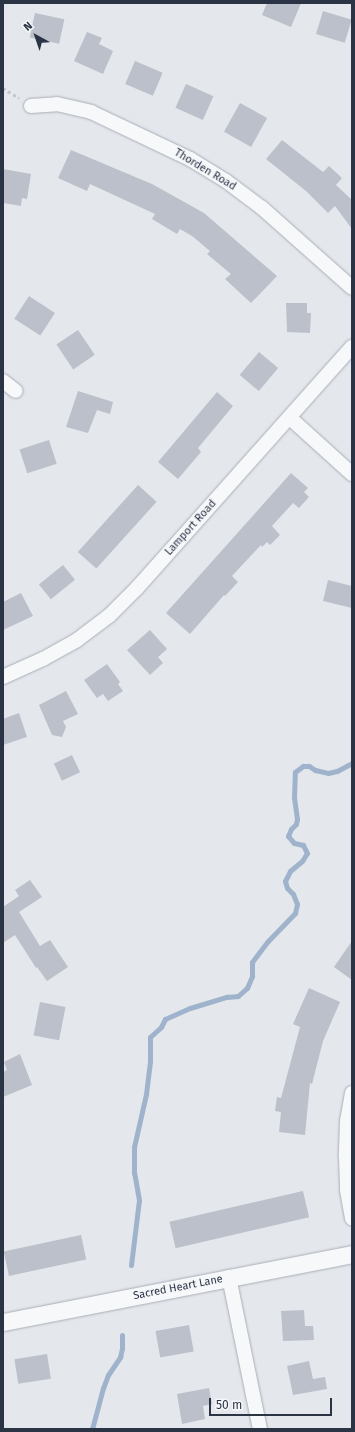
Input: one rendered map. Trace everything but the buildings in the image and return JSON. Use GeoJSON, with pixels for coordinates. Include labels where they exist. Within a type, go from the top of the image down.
{"type":"FeatureCollection","features":[{"type":"Feature","properties":{"kind":"street","name":"Thorden Road"},"geometry":{"type":"LineString","coordinates":[[31,106],[57,104],[91,112],[190,159],[226,181],[262,208],[352,288]]}},
{"type":"Feature","properties":{"kind":"street","name":"Lamport Road"},"geometry":{"type":"LineString","coordinates":[[3,677],[43,659],[77,640],[109,616],[137,588],[352,347]]}},
{"type":"Feature","properties":{"kind":"street"},"geometry":{"type":"LineString","coordinates":[[3,381],[16,390]]}},
{"type":"Feature","properties":{"kind":"street"},"geometry":{"type":"LineString","coordinates":[[290,418],[352,474]]}},
{"type":"Feature","properties":{"kind":"street"},"geometry":{"type":"LineString","coordinates":[[352,1093],[348,1121],[346,1157],[347,1190],[352,1219]]}},
{"type":"Feature","properties":{"kind":"street","name":"Sacred Heart Lane"},"geometry":{"type":"LineString","coordinates":[[3,1322],[352,1254]]}},
{"type":"Feature","properties":{"kind":"street"},"geometry":{"type":"LineString","coordinates":[[230,1278],[260,1429]]}},
{"type":"Feature","properties":{"kind":"waterway"},"geometry":{"type":"LineString","coordinates":[[131,1265],[139,1200],[134,1173],[134,1147],[146,1094],[150,1062],[150,1037],[161,1027],[165,1019],[190,1008],[227,997],[238,996],[247,988],[252,976],[252,962],[268,941],[295,913],[297,904],[293,894],[287,888],[285,881],[290,871],[302,861],[307,853],[303,845],[294,843],[288,836],[291,829],[296,824],[297,819],[294,797],[295,772],[303,766],[309,766],[315,770],[328,773],[337,771],[352,763]]}},
{"type":"Feature","properties":{"kind":"waterway"},"geometry":{"type":"LineString","coordinates":[[92,1429],[108,1375],[120,1357],[122,1335]]}}]}
